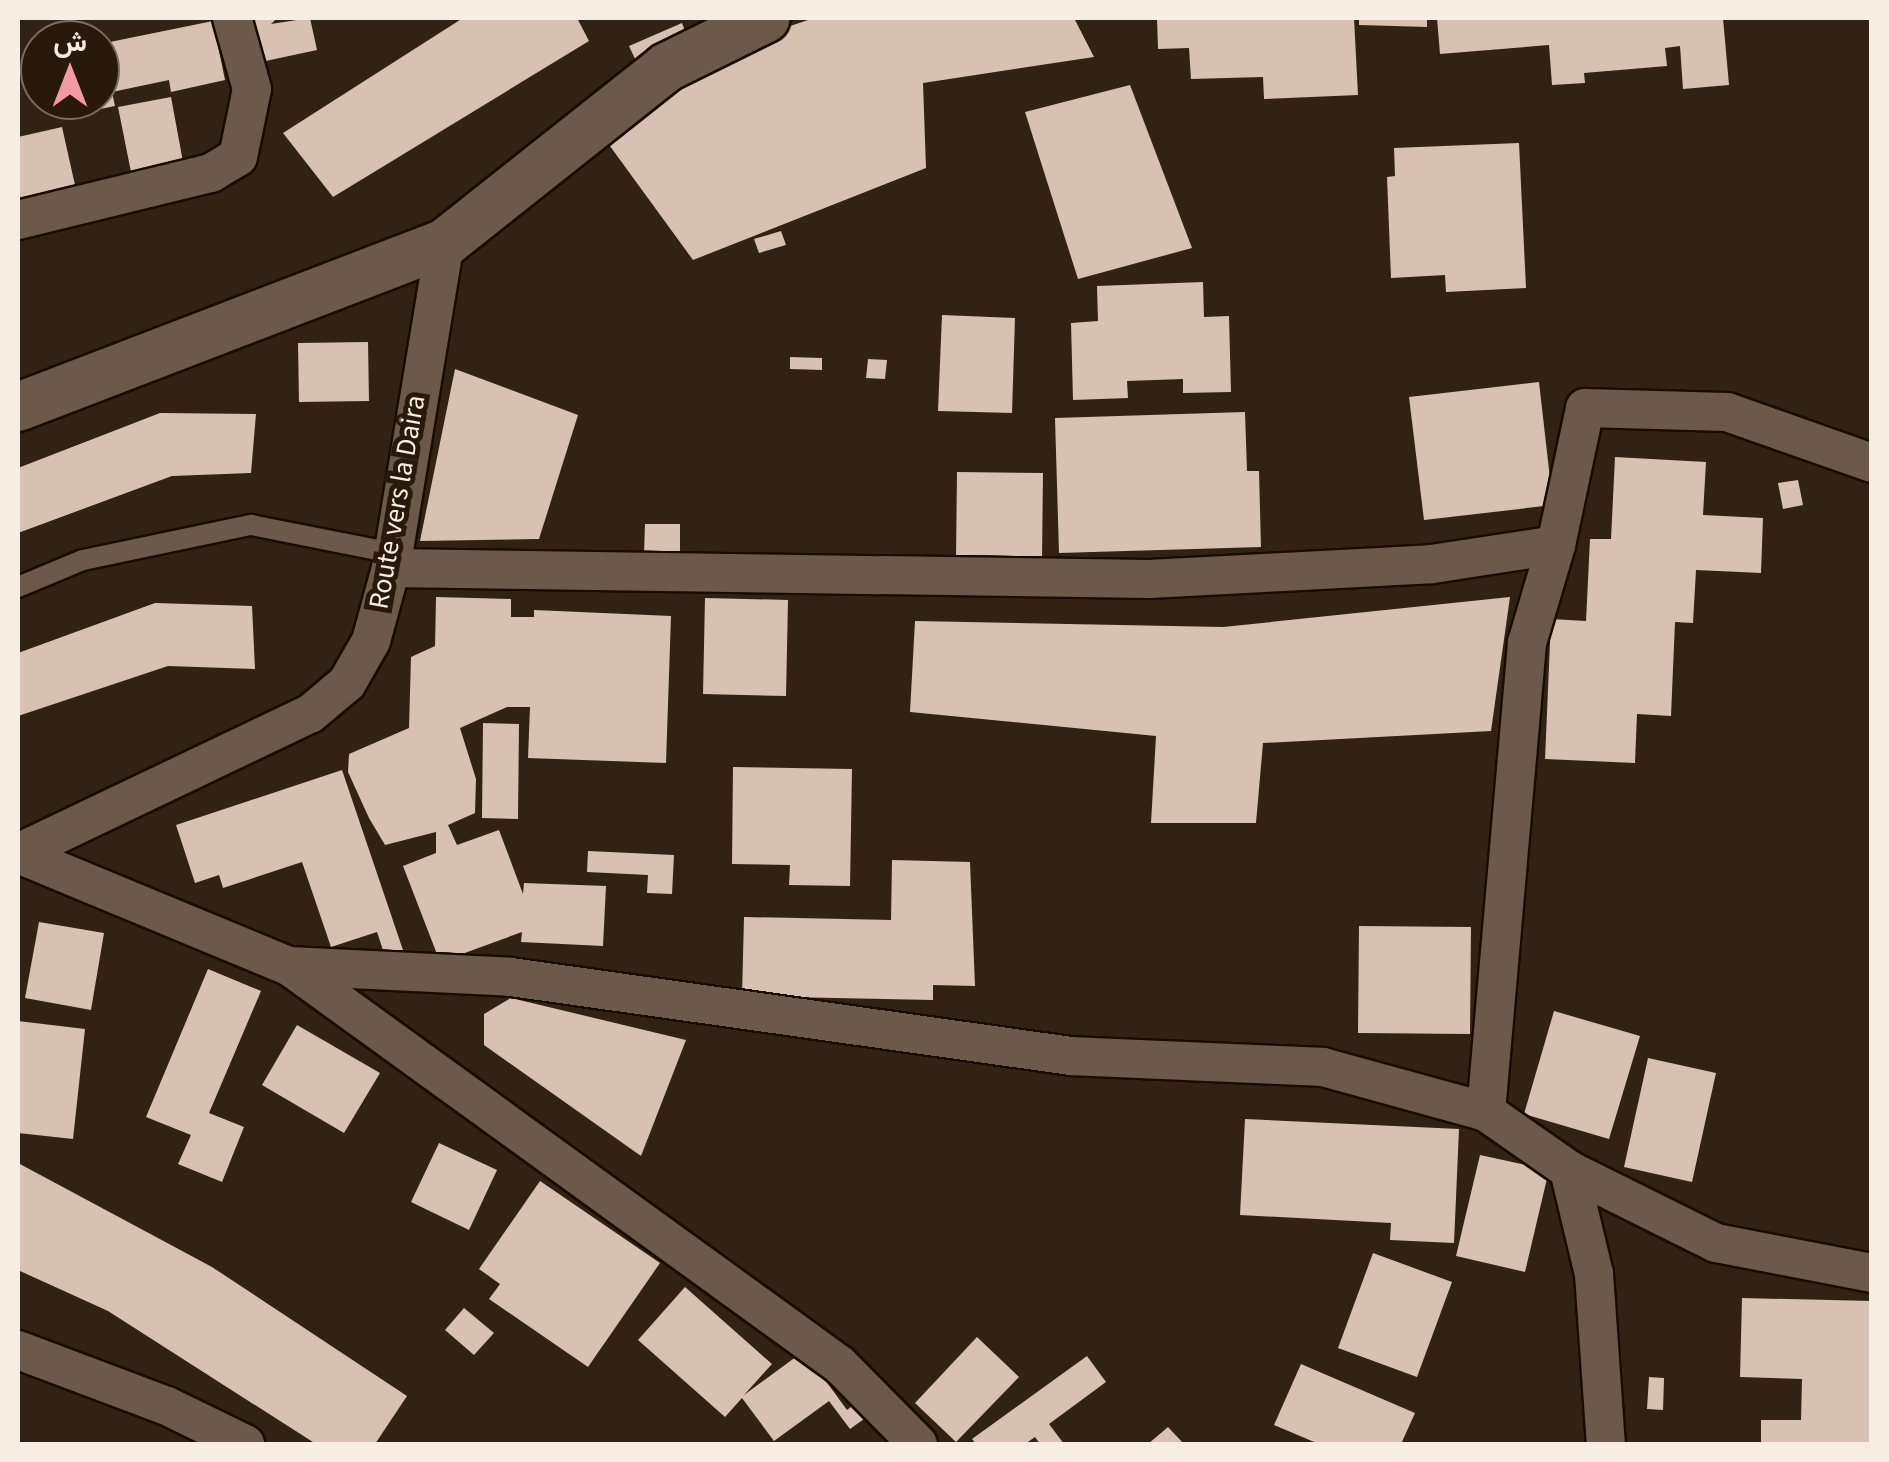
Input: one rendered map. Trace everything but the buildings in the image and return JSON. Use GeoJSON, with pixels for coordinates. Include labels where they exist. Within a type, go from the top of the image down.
{"type":"FeatureCollection","features":[{"type":"Feature","properties":{"kind":"street"},"geometry":{"type":"LineString","coordinates":[[18,220],[211,174],[238,157],[250,124],[252,89],[232,18]]}},
{"type":"Feature","properties":{"kind":"street"},"geometry":{"type":"LineString","coordinates":[[18,407],[444,244],[667,67],[766,18]]}},
{"type":"Feature","properties":{"kind":"street","name":"Route vers la Daira"},"geometry":{"type":"LineString","coordinates":[[18,853],[310,714],[346,683],[371,641],[392,561],[444,244]]}},
{"type":"Feature","properties":{"kind":"street"},"geometry":{"type":"LineString","coordinates":[[1486,1112],[1528,643],[1556,545],[1585,408],[1727,412],[1872,463]]}},
{"type":"Feature","properties":{"kind":"street"},"geometry":{"type":"LineString","coordinates":[[392,561],[1149,579],[1358,571],[1556,545]]}},
{"type":"Feature","properties":{"kind":"street"},"geometry":{"type":"LineString","coordinates":[[18,853],[289,966],[840,1365],[918,1444]]}},
{"type":"Feature","properties":{"kind":"street"},"geometry":{"type":"LineString","coordinates":[[289,966],[511,977],[1071,1056],[1323,1067],[1486,1112],[1568,1170],[1716,1243],[1872,1273]]}},
{"type":"Feature","properties":{"kind":"street"},"geometry":{"type":"LineString","coordinates":[[1568,1170],[1594,1274],[1606,1444]]}},
{"type":"Feature","properties":{"kind":"street"},"geometry":{"type":"LineString","coordinates":[[18,1350],[167,1406],[245,1444]]}},
{"type":"Feature","properties":{"kind":"lane"},"geometry":{"type":"LineString","coordinates":[[18,587],[83,560],[250,526],[392,561]]}}]}
